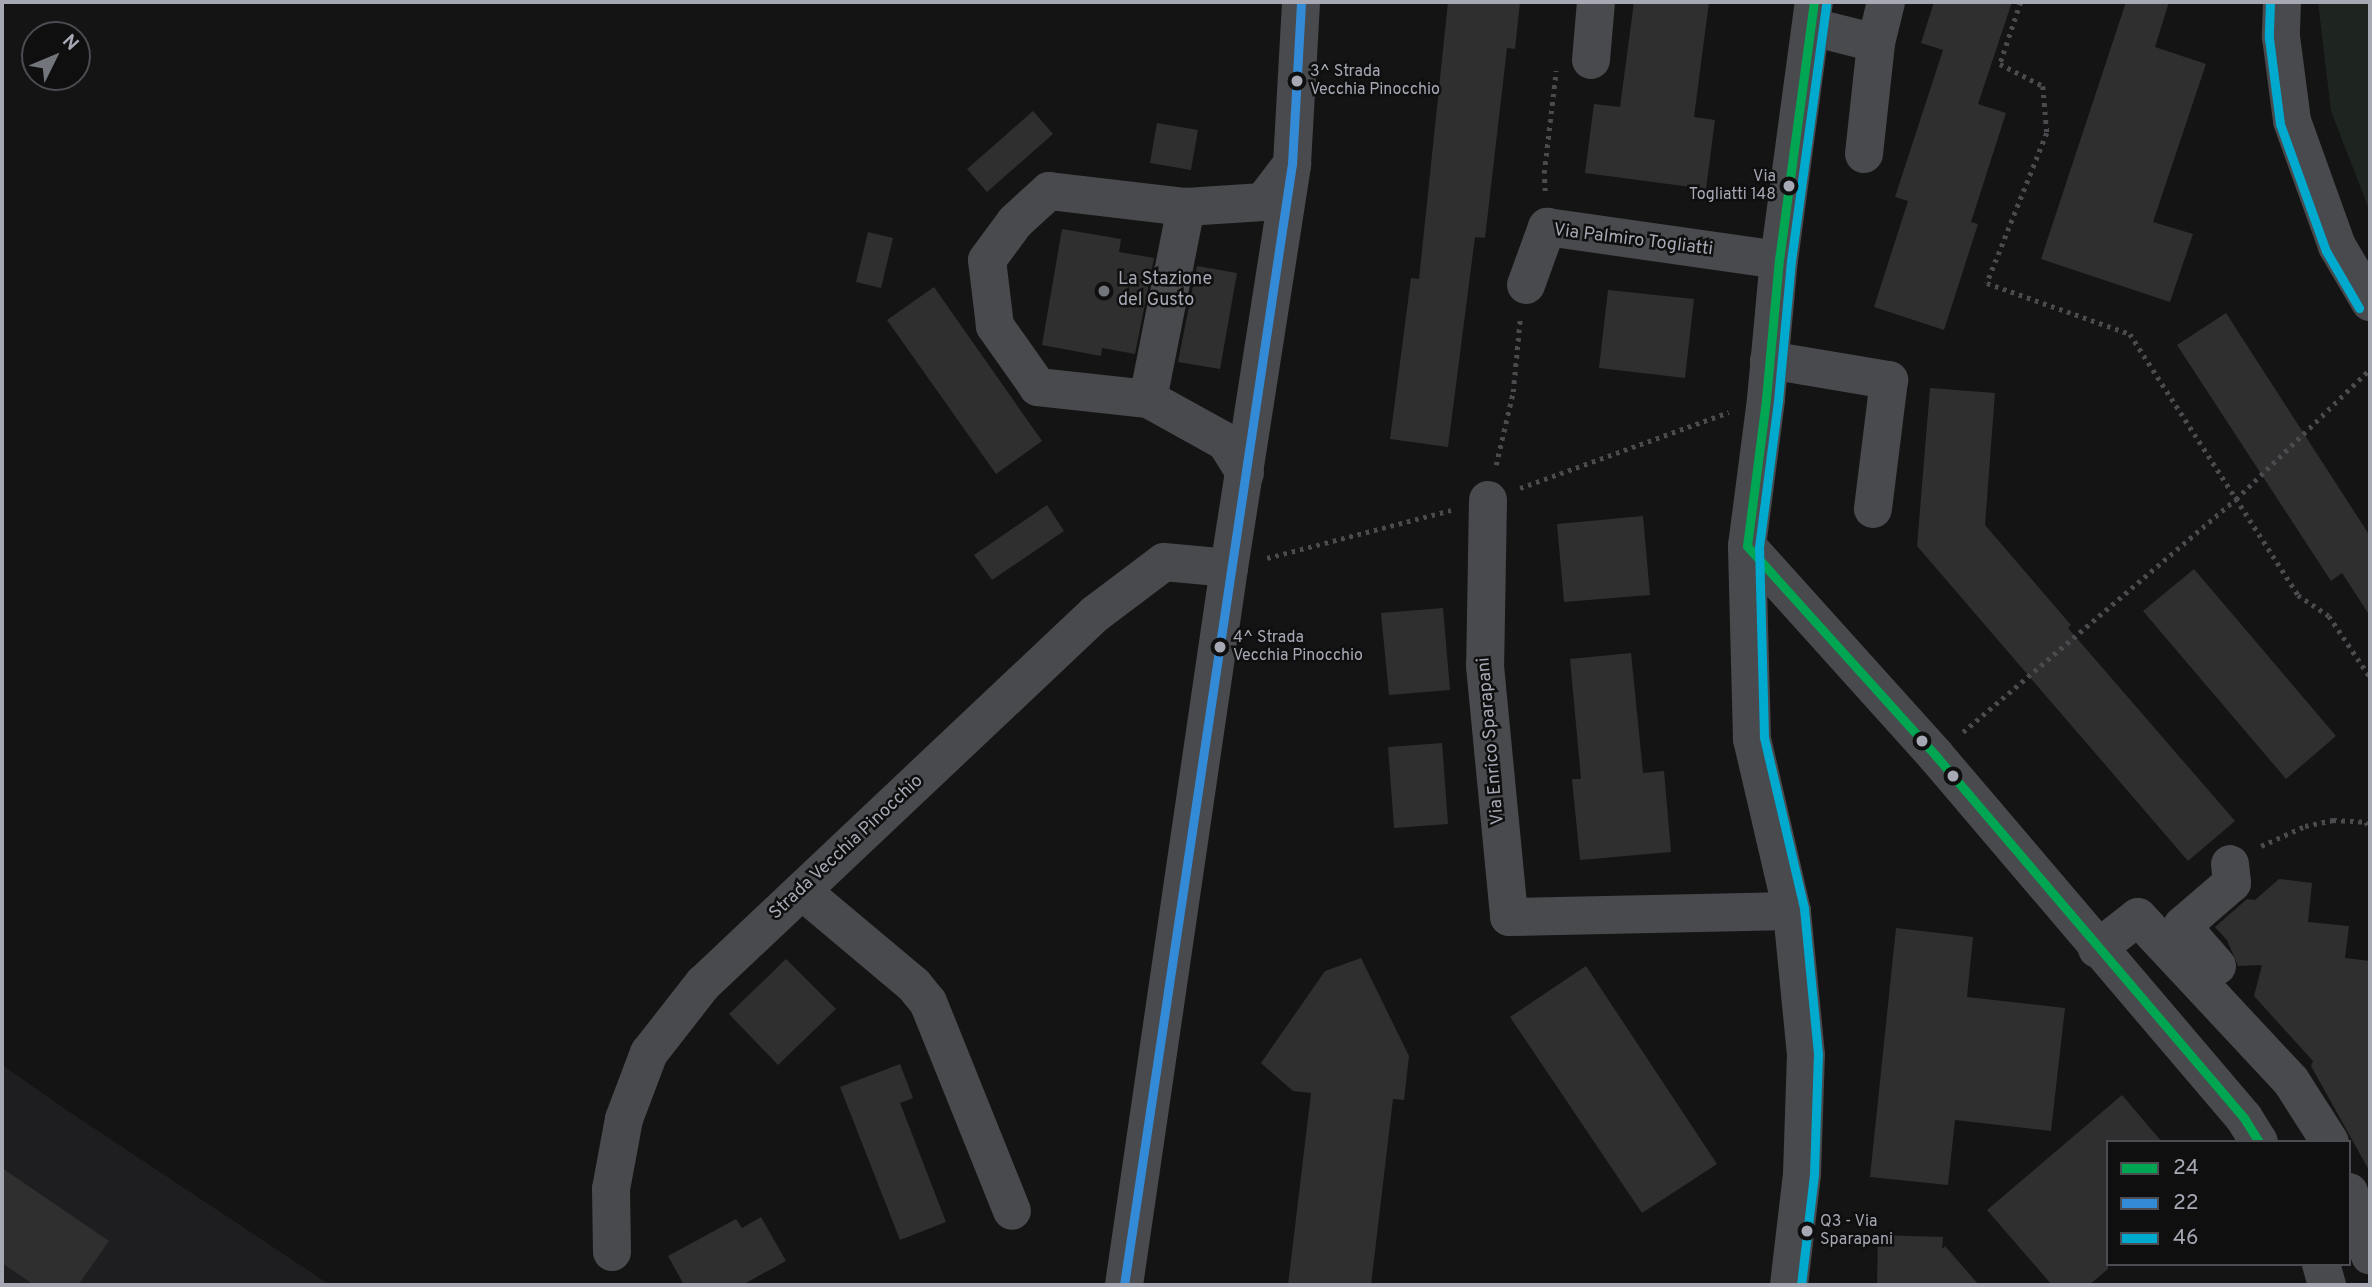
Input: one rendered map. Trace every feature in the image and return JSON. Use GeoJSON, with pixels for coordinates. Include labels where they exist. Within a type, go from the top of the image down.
{"type":"FeatureCollection","features":[{"type":"Feature","properties":{"kind":"street"},"geometry":{"type":"LineString","coordinates":[[1124,1285],[1228,568],[1292,164],[1301,2]]}},
{"type":"Feature","properties":{"kind":"street"},"geometry":{"type":"LineString","coordinates":[[1574,64],[1596,2]]}},
{"type":"Feature","properties":{"kind":"street"},"geometry":{"type":"LineString","coordinates":[[1864,154],[1876,43],[1886,2]]}},
{"type":"Feature","properties":{"kind":"street"},"geometry":{"type":"LineString","coordinates":[[2281,2],[2281,37],[2292,121],[2337,246],[2370,302]]}},
{"type":"Feature","properties":{"kind":"street"},"geometry":{"type":"LineString","coordinates":[[1789,1285],[1802,1174],[1806,1055],[1792,912],[1752,739],[1747,546],[1779,260],[1813,14],[1876,43]]}},
{"type":"Feature","properties":{"kind":"street"},"geometry":{"type":"LineString","coordinates":[[1245,473],[1226,442],[1148,400],[1038,387],[995,326],[987,260],[1015,222],[1049,191],[1186,207],[1263,202],[1292,164]]}},
{"type":"Feature","properties":{"kind":"street"},"geometry":{"type":"LineString","coordinates":[[1148,400],[1186,207]]}},
{"type":"Feature","properties":{"kind":"street","name":"Via Palmiro Togliatti"},"geometry":{"type":"LineString","coordinates":[[1526,285],[1547,227],[1779,260]]}},
{"type":"Feature","properties":{"kind":"street"},"geometry":{"type":"LineString","coordinates":[[1769,360],[1889,380],[1873,509]]}},
{"type":"Feature","properties":{"kind":"street","name":"Via Enrico Sparapani"},"geometry":{"type":"LineString","coordinates":[[1488,500],[1485,666],[1509,917],[1792,912]]}},
{"type":"Feature","properties":{"kind":"street"},"geometry":{"type":"LineString","coordinates":[[1747,546],[1936,756],[2097,949],[2244,1118],[2258,1140]]}},
{"type":"Feature","properties":{"kind":"street","name":"Strada Vecchia Pinocchio"},"geometry":{"type":"LineString","coordinates":[[612,1252],[611,1189],[624,1119],[649,1053],[703,984],[1095,614],[1164,562],[1228,568]]}},
{"type":"Feature","properties":{"kind":"street"},"geometry":{"type":"LineString","coordinates":[[2230,864],[2232,883],[2182,926],[2256,1012],[2239,1027]]}},
{"type":"Feature","properties":{"kind":"street"},"geometry":{"type":"LineString","coordinates":[[802,891],[914,985],[928,1002],[1012,1211]]}},
{"type":"Feature","properties":{"kind":"street"},"geometry":{"type":"LineString","coordinates":[[2097,949],[2138,917],[2291,1081],[2329,1140]]}},
{"type":"Feature","properties":{"kind":"street"},"geometry":{"type":"LineString","coordinates":[[2351,1198],[2370,1256]]}},
{"type":"Feature","properties":{"kind":"street"},"geometry":{"type":"LineString","coordinates":[[2322,1266],[2327,1285]]}},
{"type":"Feature","properties":{"kind":"path"},"geometry":{"type":"LineString","coordinates":[[2021,2],[2000,64],[2043,86],[2047,133],[1987,283],[2130,334],[2298,595],[2329,616],[2370,677]]}},
{"type":"Feature","properties":{"kind":"path"},"geometry":{"type":"LineString","coordinates":[[1547,227],[1544,173],[1574,64]]}},
{"type":"Feature","properties":{"kind":"path"},"geometry":{"type":"LineString","coordinates":[[1488,500],[1513,392],[1515,351],[1526,285]]}},
{"type":"Feature","properties":{"kind":"path"},"geometry":{"type":"LineString","coordinates":[[1936,756],[2236,499],[2370,369]]}},
{"type":"Feature","properties":{"kind":"path"},"geometry":{"type":"LineString","coordinates":[[2230,864],[2277,836],[2305,826],[2333,820],[2368,821],[2370,828]]}},
{"type":"Feature","properties":{"kind":"shaded area"},"geometry":{"type":"Polygon","coordinates":[[[2318,2],[2370,2],[2370,212],[2331,111],[2318,2]]]}},
{"type":"Feature","properties":{"kind":"shaded area"},"geometry":{"type":"Polygon","coordinates":[[[2,1065],[68,1111],[330,1285],[2,1285],[2,1065]]]}},
{"type":"Feature","properties":{"kind":"building"},"geometry":{"type":"Polygon","coordinates":[[[1448,2],[1520,2],[1515,49],[1507,48],[1485,238],[1475,237],[1448,447],[1390,439],[1411,278],[1419,279],[1448,2]]]}},
{"type":"Feature","properties":{"kind":"building"},"geometry":{"type":"Polygon","coordinates":[[[1634,2],[1709,2],[1694,117],[1715,120],[1706,189],[1585,173],[1594,104],[1620,107],[1634,2]]]}},
{"type":"Feature","properties":{"kind":"building"},"geometry":{"type":"Polygon","coordinates":[[[1934,2],[2012,2],[1978,104],[2006,113],[1971,222],[1978,224],[1944,330],[1874,307],[1908,201],[1895,197],[1943,50],[1921,43],[1934,2]]]}},
{"type":"Feature","properties":{"kind":"building"},"geometry":{"type":"Polygon","coordinates":[[[2126,2],[2169,2],[2155,47],[2206,64],[2153,222],[2193,234],[2170,302],[2041,259],[2126,2]]]}},
{"type":"Feature","properties":{"kind":"building"},"geometry":{"type":"Polygon","coordinates":[[[1033,111],[1053,134],[987,192],[967,169],[1033,111]]]}},
{"type":"Feature","properties":{"kind":"building"},"geometry":{"type":"Polygon","coordinates":[[[1157,123],[1198,130],[1191,170],[1150,163],[1157,123]]]}},
{"type":"Feature","properties":{"kind":"building"},"geometry":{"type":"Polygon","coordinates":[[[1062,229],[1121,239],[1119,252],[1154,258],[1135,354],[1102,348],[1101,356],[1042,345],[1062,229]]]}},
{"type":"Feature","properties":{"kind":"building"},"geometry":{"type":"Polygon","coordinates":[[[868,232],[893,238],[881,288],[856,282],[868,232]]]}},
{"type":"Feature","properties":{"kind":"building"},"geometry":{"type":"Polygon","coordinates":[[[1197,266],[1237,273],[1220,369],[1178,362],[1197,266]]]}},
{"type":"Feature","properties":{"kind":"building"},"geometry":{"type":"Polygon","coordinates":[[[934,287],[1042,441],[996,474],[887,320],[934,287]]]}},
{"type":"Feature","properties":{"kind":"building"},"geometry":{"type":"Polygon","coordinates":[[[1608,290],[1694,299],[1685,378],[1599,368],[1608,290]]]}},
{"type":"Feature","properties":{"kind":"building"},"geometry":{"type":"Polygon","coordinates":[[[2226,313],[2370,536],[2370,616],[2342,573],[2331,581],[2177,345],[2226,313]]]}},
{"type":"Feature","properties":{"kind":"building"},"geometry":{"type":"Polygon","coordinates":[[[1930,388],[1995,393],[1985,525],[2071,625],[2068,628],[2235,821],[2188,861],[1917,546],[1930,388]]]}},
{"type":"Feature","properties":{"kind":"building"},"geometry":{"type":"Polygon","coordinates":[[[1047,505],[1064,531],[992,580],[974,555],[1047,505]]]}},
{"type":"Feature","properties":{"kind":"building"},"geometry":{"type":"Polygon","coordinates":[[[1643,516],[1650,595],[1564,602],[1557,524],[1643,516]]]}},
{"type":"Feature","properties":{"kind":"building"},"geometry":{"type":"Polygon","coordinates":[[[2194,569],[2336,736],[2286,779],[2143,611],[2194,569]]]}},
{"type":"Feature","properties":{"kind":"building"},"geometry":{"type":"Polygon","coordinates":[[[1443,608],[1450,690],[1389,695],[1381,613],[1443,608]]]}},
{"type":"Feature","properties":{"kind":"building"},"geometry":{"type":"Polygon","coordinates":[[[1631,653],[1643,773],[1664,771],[1671,852],[1580,860],[1572,779],[1581,779],[1570,659],[1631,653]]]}},
{"type":"Feature","properties":{"kind":"building"},"geometry":{"type":"Polygon","coordinates":[[[1442,743],[1448,824],[1394,828],[1388,747],[1442,743]]]}},
{"type":"Feature","properties":{"kind":"building"},"geometry":{"type":"Polygon","coordinates":[[[2279,879],[2312,883],[2308,922],[2349,926],[2345,958],[2370,961],[2370,1172],[2311,1066],[2313,1061],[2254,996],[2262,965],[2238,966],[2227,940],[2215,927],[2247,899],[2255,900],[2279,879]]]}},
{"type":"Feature","properties":{"kind":"building"},"geometry":{"type":"Polygon","coordinates":[[[1896,928],[1973,937],[1967,997],[2065,1008],[2051,1131],[1955,1120],[1948,1185],[1870,1177],[1896,928]]]}},
{"type":"Feature","properties":{"kind":"building"},"geometry":{"type":"Polygon","coordinates":[[[1361,958],[1409,1056],[1404,1100],[1393,1099],[1371,1285],[1288,1285],[1311,1093],[1293,1091],[1261,1063],[1325,971],[1361,958]]]}},
{"type":"Feature","properties":{"kind":"building"},"geometry":{"type":"Polygon","coordinates":[[[786,959],[836,1009],[778,1065],[729,1014],[786,959]]]}},
{"type":"Feature","properties":{"kind":"building"},"geometry":{"type":"Polygon","coordinates":[[[1586,966],[1717,1164],[1642,1213],[1510,1017],[1586,966]]]}},
{"type":"Feature","properties":{"kind":"building"},"geometry":{"type":"Polygon","coordinates":[[[900,1064],[913,1098],[900,1103],[946,1222],[900,1240],[840,1087],[900,1064]]]}},
{"type":"Feature","properties":{"kind":"building"},"geometry":{"type":"Polygon","coordinates":[[[2122,1095],[2160,1140],[2106,1140],[2108,1269],[2089,1285],[2052,1285],[1987,1210],[2122,1095]]]}},
{"type":"Feature","properties":{"kind":"building"},"geometry":{"type":"Polygon","coordinates":[[[2,1168],[109,1241],[78,1285],[34,1285],[2,1263],[2,1168]]]}},
{"type":"Feature","properties":{"kind":"building"},"geometry":{"type":"Polygon","coordinates":[[[761,1217],[786,1261],[742,1285],[684,1285],[668,1256],[736,1219],[742,1228],[761,1217]]]}},
{"type":"Feature","properties":{"kind":"building"},"geometry":{"type":"Polygon","coordinates":[[[1878,1235],[1943,1237],[1942,1249],[1945,1246],[1979,1285],[1877,1285],[1878,1235]]]}},
{"type":"Feature","properties":{"kind":"transit line","name":"22"},"geometry":{"type":"LineString","coordinates":[[1124,1285],[1292,164],[1301,2]]}},
{"type":"Feature","properties":{"kind":"transit line","name":"24"},"geometry":{"type":"LineString","coordinates":[[1747,546],[1766,399],[1779,260],[1814,2]]}},
{"type":"Feature","properties":{"kind":"transit line","name":"46"},"geometry":{"type":"LineString","coordinates":[[2270,2],[2269,38],[2280,124],[2326,251],[2359,308]]}},
{"type":"Feature","properties":{"kind":"transit line","name":"46"},"geometry":{"type":"LineString","coordinates":[[1801,1285],[1814,1174],[1818,1054],[1804,908],[1764,737],[1759,547],[1778,401],[1791,261],[1826,4]]}},
{"type":"Feature","properties":{"kind":"transit line","name":"24"},"geometry":{"type":"LineString","coordinates":[[1747,546],[1936,756],[2244,1118],[2258,1140]]}},
{"type":"Feature","properties":{"kind":"place","name":"3^ Strada Vecchia Pinocchio"},"geometry":{"type":"Point","coordinates":[1297,81]}},
{"type":"Feature","properties":{"kind":"place","name":"Via Togliatti 148"},"geometry":{"type":"Point","coordinates":[1789,186]}},
{"type":"Feature","properties":{"kind":"place","name":"La Stazione del Gusto"},"geometry":{"type":"Point","coordinates":[1104,291]}},
{"type":"Feature","properties":{"kind":"place","name":"4^ Strada Vecchia Pinocchio"},"geometry":{"type":"Point","coordinates":[1220,647]}},
{"type":"Feature","properties":{"kind":"place","name":"Q3 - Via Sparapani"},"geometry":{"type":"Point","coordinates":[1807,1231]}}]}
